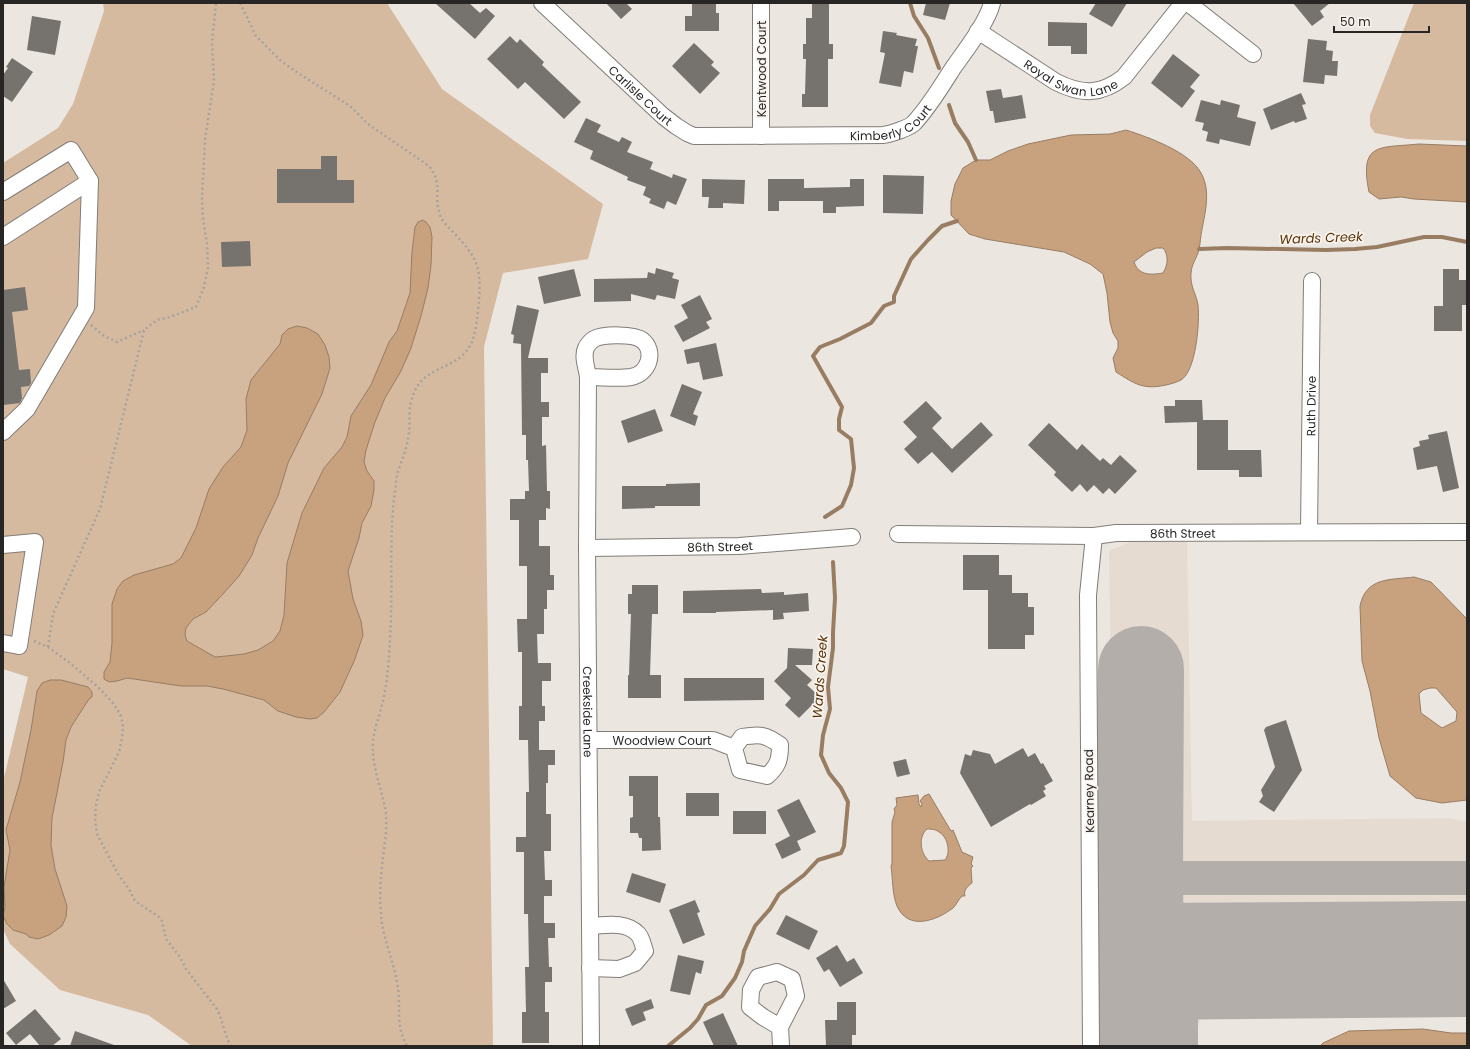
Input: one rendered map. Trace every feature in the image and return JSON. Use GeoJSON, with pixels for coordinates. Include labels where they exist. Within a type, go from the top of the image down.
{"type":"FeatureCollection","features":[{"type":"Feature","properties":{"kind":"street","name":"Carlisle Court"},"geometry":{"type":"LineString","coordinates":[[542,3],[663,116],[687,133],[694,136],[761,136]]}},
{"type":"Feature","properties":{"kind":"street","name":"Kentwood Court"},"geometry":{"type":"LineString","coordinates":[[761,3],[761,136]]}},
{"type":"Feature","properties":{"kind":"street","name":"Kimberly Court"},"geometry":{"type":"LineString","coordinates":[[761,136],[883,135],[913,124],[978,31],[992,3]]}},
{"type":"Feature","properties":{"kind":"street","name":"Royal Swan Lane"},"geometry":{"type":"LineString","coordinates":[[978,31],[1056,82],[1084,91],[1102,90],[1113,85],[1124,77],[1183,3]]}},
{"type":"Feature","properties":{"kind":"street"},"geometry":{"type":"LineString","coordinates":[[1188,3],[1253,54]]}},
{"type":"Feature","properties":{"kind":"street"},"geometry":{"type":"LineString","coordinates":[[3,192],[71,150],[90,181],[86,308],[27,409],[3,432]]}},
{"type":"Feature","properties":{"kind":"street"},"geometry":{"type":"LineString","coordinates":[[3,238],[90,181]]}},
{"type":"Feature","properties":{"kind":"street","name":"Ruth Drive"},"geometry":{"type":"LineString","coordinates":[[1309,532],[1312,281]]}},
{"type":"Feature","properties":{"kind":"street","name":"Creekside Lane"},"geometry":{"type":"LineString","coordinates":[[588,378],[591,1046]]}},
{"type":"Feature","properties":{"kind":"street","name":"86th Street"},"geometry":{"type":"LineString","coordinates":[[898,534],[1094,536],[1116,534],[1467,532]]}},
{"type":"Feature","properties":{"kind":"street","name":"Kearney Road"},"geometry":{"type":"LineString","coordinates":[[1091,1046],[1088,595],[1094,536]]}},
{"type":"Feature","properties":{"kind":"street","name":"86th Street"},"geometry":{"type":"LineString","coordinates":[[588,548],[739,546],[852,537]]}},
{"type":"Feature","properties":{"kind":"street"},"geometry":{"type":"LineString","coordinates":[[3,544],[35,542],[19,646],[3,643]]}},
{"type":"Feature","properties":{"kind":"street","name":"Woodview Court"},"geometry":{"type":"LineString","coordinates":[[589,740],[713,740],[734,748]]}},
{"type":"Feature","properties":{"kind":"street"},"geometry":{"type":"LineString","coordinates":[[590,926],[610,924],[626,926],[639,934],[645,951],[635,963],[619,969],[590,968]]}},
{"type":"Feature","properties":{"kind":"street"},"geometry":{"type":"LineString","coordinates":[[780,1027],[781,1046]]}},
{"type":"Feature","properties":{"kind":"path"},"geometry":{"type":"LineString","coordinates":[[82,315],[104,336],[116,342],[144,330],[158,320],[170,317],[196,306],[204,287],[208,268],[202,198],[204,138],[214,81],[212,42],[216,3]]}},
{"type":"Feature","properties":{"kind":"path"},"geometry":{"type":"LineString","coordinates":[[240,3],[256,36],[280,60],[350,106],[368,124],[429,166],[436,174],[438,206],[442,220],[473,256],[479,273],[478,301],[470,346],[461,356],[452,362],[429,373],[414,390],[410,408],[409,438],[397,475],[394,505],[390,559],[390,639],[384,695],[375,727],[373,754],[386,825],[381,875],[380,913],[384,937],[398,984],[400,1029],[406,1046]]}},
{"type":"Feature","properties":{"kind":"path"},"geometry":{"type":"LineString","coordinates":[[48,647],[53,614],[100,509],[144,330]]}},
{"type":"Feature","properties":{"kind":"path"},"geometry":{"type":"LineString","coordinates":[[21,635],[48,647],[70,663],[98,687],[114,704],[121,716],[123,732],[119,752],[99,792],[96,805],[96,834],[135,901],[159,917],[162,922],[166,939],[180,957],[186,969],[217,1008],[225,1035],[231,1046]]}},
{"type":"Feature","properties":{"kind":"shaded area"},"geometry":{"type":"Polygon","coordinates":[[[103,3],[387,3],[442,89],[603,204],[588,259],[503,273],[484,347],[493,1046],[192,1046],[148,1015],[60,990],[10,944],[3,929],[3,782],[28,677],[3,669],[3,163],[58,128],[73,104],[104,11],[103,3]]]}},
{"type":"Feature","properties":{"kind":"shaded area"},"geometry":{"type":"Polygon","coordinates":[[[1414,3],[1467,3],[1467,141],[1407,139],[1375,133],[1370,126],[1370,115],[1414,3]]]}},
{"type":"Feature","properties":{"kind":"shaded area"},"geometry":{"type":"Polygon","coordinates":[[[1126,130],[1168,146],[1188,158],[1196,165],[1201,173],[1206,188],[1207,196],[1199,249],[1191,273],[1191,282],[1198,305],[1196,346],[1186,375],[1181,380],[1168,385],[1151,387],[1140,385],[1116,372],[1113,358],[1118,348],[1118,341],[1113,333],[1110,322],[1107,293],[1103,274],[1090,264],[1064,252],[985,239],[969,234],[951,215],[951,201],[955,184],[963,168],[976,160],[990,160],[1008,151],[1028,144],[1071,135],[1110,134],[1126,130]],[[1156,248],[1147,252],[1134,262],[1136,267],[1146,274],[1163,273],[1167,260],[1163,248],[1156,248]]]}},
{"type":"Feature","properties":{"kind":"shaded area"},"geometry":{"type":"Polygon","coordinates":[[[1419,144],[1467,146],[1467,202],[1401,197],[1379,199],[1369,192],[1367,164],[1370,156],[1375,151],[1393,146],[1419,144]]]}},
{"type":"Feature","properties":{"kind":"shaded area"},"geometry":{"type":"Polygon","coordinates":[[[423,220],[430,227],[432,237],[428,288],[411,348],[401,371],[385,398],[366,450],[364,462],[367,471],[374,481],[374,490],[371,506],[362,523],[359,538],[348,571],[353,599],[361,621],[363,635],[355,659],[340,692],[324,712],[317,718],[310,719],[296,717],[278,711],[264,700],[223,689],[207,686],[181,686],[127,678],[109,682],[104,679],[104,672],[110,662],[112,643],[112,604],[117,589],[123,581],[134,575],[173,564],[181,558],[196,528],[209,489],[223,467],[241,447],[247,430],[246,399],[251,380],[280,344],[282,335],[288,329],[297,326],[307,328],[318,334],[325,345],[329,357],[330,368],[322,394],[288,463],[278,496],[258,538],[252,555],[239,576],[223,594],[206,612],[193,619],[186,628],[185,635],[187,641],[215,657],[244,654],[258,650],[273,641],[280,631],[284,615],[287,563],[302,513],[324,468],[342,447],[347,437],[351,416],[371,385],[389,342],[397,331],[410,293],[415,227],[418,222],[423,220]]]}},
{"type":"Feature","properties":{"kind":"shaded area"},"geometry":{"type":"Polygon","coordinates":[[[1187,540],[1192,821],[1449,818],[1467,822],[1467,1010],[1202,1015],[1192,1046],[1117,1046],[1109,551],[1130,542],[1187,540]]]}},
{"type":"Feature","properties":{"kind":"shaded area"},"geometry":{"type":"Polygon","coordinates":[[[1414,577],[1431,582],[1467,619],[1467,800],[1442,803],[1416,798],[1390,776],[1379,738],[1370,691],[1362,661],[1360,606],[1363,597],[1373,585],[1388,580],[1414,577]],[[1436,688],[1423,690],[1419,694],[1421,713],[1442,728],[1456,721],[1457,712],[1436,688]]]}},
{"type":"Feature","properties":{"kind":"shaded area"},"geometry":{"type":"Polygon","coordinates":[[[50,680],[61,680],[88,687],[92,692],[92,697],[89,699],[71,727],[66,740],[52,818],[51,845],[55,869],[67,906],[66,917],[62,926],[49,935],[38,939],[13,930],[7,924],[3,916],[5,907],[4,887],[10,850],[6,830],[20,782],[31,730],[37,691],[42,683],[50,680]]]}},
{"type":"Feature","properties":{"kind":"shaded area"},"geometry":{"type":"Polygon","coordinates":[[[929,794],[951,831],[953,830],[962,852],[973,857],[971,864],[973,866],[971,868],[972,883],[965,890],[965,896],[962,896],[953,908],[946,913],[931,920],[915,921],[908,919],[902,914],[894,897],[891,866],[892,822],[895,812],[894,809],[897,805],[896,798],[918,795],[919,804],[921,807],[922,804],[920,801],[924,796],[929,794]],[[927,829],[922,836],[921,841],[922,849],[926,858],[929,861],[945,860],[948,853],[948,845],[945,838],[938,831],[927,829]]]}},
{"type":"Feature","properties":{"kind":"shaded area"},"geometry":{"type":"Polygon","coordinates":[[[1423,1029],[1451,1033],[1467,1033],[1467,1046],[1320,1046],[1323,1043],[1349,1031],[1423,1029]]]}},
{"type":"Feature","properties":{"kind":"building"},"geometry":{"type":"Polygon","coordinates":[[[435,3],[469,3],[480,13],[486,8],[495,16],[475,39],[435,3]]]}},
{"type":"Feature","properties":{"kind":"building"},"geometry":{"type":"Polygon","coordinates":[[[606,3],[626,3],[632,9],[621,19],[606,3]]]}},
{"type":"Feature","properties":{"kind":"building"},"geometry":{"type":"Polygon","coordinates":[[[692,3],[716,3],[716,13],[719,13],[719,31],[685,31],[685,16],[692,16],[692,3]]]}},
{"type":"Feature","properties":{"kind":"building"},"geometry":{"type":"Polygon","coordinates":[[[812,3],[829,3],[829,44],[833,44],[833,59],[828,59],[828,107],[802,107],[802,94],[805,94],[806,59],[803,59],[803,44],[806,44],[806,18],[812,18],[812,3]]]}},
{"type":"Feature","properties":{"kind":"building"},"geometry":{"type":"Polygon","coordinates":[[[926,3],[950,3],[945,20],[923,15],[926,3]]]}},
{"type":"Feature","properties":{"kind":"building"},"geometry":{"type":"Polygon","coordinates":[[[1096,3],[1127,3],[1112,27],[1089,14],[1096,3]]]}},
{"type":"Feature","properties":{"kind":"building"},"geometry":{"type":"Polygon","coordinates":[[[1293,3],[1330,3],[1320,11],[1324,17],[1312,26],[1293,3]]]}},
{"type":"Feature","properties":{"kind":"building"},"geometry":{"type":"Polygon","coordinates":[[[32,16],[61,21],[55,55],[27,50],[32,16]]]}},
{"type":"Feature","properties":{"kind":"building"},"geometry":{"type":"Polygon","coordinates":[[[1048,22],[1087,23],[1087,54],[1071,54],[1071,46],[1048,46],[1048,22]]]}},
{"type":"Feature","properties":{"kind":"building"},"geometry":{"type":"Polygon","coordinates":[[[883,31],[897,33],[896,35],[917,39],[915,46],[918,46],[913,73],[904,71],[901,87],[879,83],[885,53],[880,52],[883,31]]]}},
{"type":"Feature","properties":{"kind":"building"},"geometry":{"type":"Polygon","coordinates":[[[510,36],[517,43],[520,39],[544,62],[542,65],[581,102],[564,119],[525,82],[518,89],[487,59],[510,36]]]}},
{"type":"Feature","properties":{"kind":"building"},"geometry":{"type":"Polygon","coordinates":[[[1308,39],[1327,41],[1326,50],[1333,51],[1332,61],[1338,61],[1337,76],[1325,75],[1324,84],[1303,82],[1308,39]]]}},
{"type":"Feature","properties":{"kind":"building"},"geometry":{"type":"Polygon","coordinates":[[[694,43],[714,62],[711,65],[720,73],[700,94],[672,66],[694,43]]]}},
{"type":"Feature","properties":{"kind":"building"},"geometry":{"type":"Polygon","coordinates":[[[1173,54],[1200,75],[1190,87],[1195,91],[1182,108],[1151,83],[1173,54]]]}},
{"type":"Feature","properties":{"kind":"building"},"geometry":{"type":"Polygon","coordinates":[[[12,58],[33,72],[12,102],[3,96],[3,75],[12,58]]]}},
{"type":"Feature","properties":{"kind":"building"},"geometry":{"type":"Polygon","coordinates":[[[1001,89],[1003,98],[1022,95],[1026,118],[995,123],[993,111],[990,111],[986,91],[1001,89]]]}},
{"type":"Feature","properties":{"kind":"building"},"geometry":{"type":"Polygon","coordinates":[[[1301,93],[1306,104],[1302,105],[1307,119],[1295,123],[1294,121],[1271,130],[1263,109],[1301,93]]]}},
{"type":"Feature","properties":{"kind":"building"},"geometry":{"type":"Polygon","coordinates":[[[1201,100],[1220,105],[1221,100],[1240,105],[1237,117],[1256,122],[1250,146],[1220,139],[1219,144],[1206,141],[1208,132],[1202,130],[1204,123],[1195,121],[1201,100]]]}},
{"type":"Feature","properties":{"kind":"building"},"geometry":{"type":"Polygon","coordinates":[[[586,118],[601,125],[597,132],[619,142],[622,137],[632,142],[627,152],[653,162],[650,169],[672,178],[673,174],[687,179],[676,205],[667,201],[664,209],[649,203],[651,199],[643,195],[646,187],[627,180],[628,177],[590,159],[593,151],[574,142],[586,118]]]}},
{"type":"Feature","properties":{"kind":"building"},"geometry":{"type":"Polygon","coordinates":[[[321,156],[337,156],[337,180],[354,180],[354,203],[277,203],[277,169],[321,169],[321,156]]]}},
{"type":"Feature","properties":{"kind":"building"},"geometry":{"type":"Polygon","coordinates":[[[883,175],[924,176],[923,214],[883,213],[883,175]]]}},
{"type":"Feature","properties":{"kind":"building"},"geometry":{"type":"Polygon","coordinates":[[[702,179],[745,180],[744,204],[723,203],[723,208],[708,208],[709,197],[702,197],[702,179]]]}},
{"type":"Feature","properties":{"kind":"building"},"geometry":{"type":"Polygon","coordinates":[[[768,179],[804,179],[804,188],[850,187],[850,179],[864,179],[864,206],[836,207],[836,213],[823,213],[823,201],[779,201],[779,211],[768,211],[768,179]]]}},
{"type":"Feature","properties":{"kind":"building"},"geometry":{"type":"Polygon","coordinates":[[[250,241],[251,266],[222,267],[221,242],[250,241]]]}},
{"type":"Feature","properties":{"kind":"building"},"geometry":{"type":"Polygon","coordinates":[[[656,268],[674,273],[672,278],[679,280],[675,299],[657,295],[655,300],[631,294],[631,301],[594,302],[594,279],[647,278],[648,272],[655,274],[656,268]]]}},
{"type":"Feature","properties":{"kind":"building"},"geometry":{"type":"Polygon","coordinates":[[[574,269],[581,296],[544,304],[538,277],[574,269]]]}},
{"type":"Feature","properties":{"kind":"building"},"geometry":{"type":"Polygon","coordinates":[[[1443,269],[1459,269],[1459,280],[1467,280],[1467,305],[1462,305],[1462,331],[1434,331],[1434,306],[1443,306],[1443,269]]]}},
{"type":"Feature","properties":{"kind":"building"},"geometry":{"type":"Polygon","coordinates":[[[25,287],[28,310],[12,312],[19,370],[30,369],[31,383],[29,386],[21,387],[22,398],[20,403],[3,405],[3,290],[25,287]]]}},
{"type":"Feature","properties":{"kind":"building"},"geometry":{"type":"Polygon","coordinates":[[[700,295],[712,319],[706,322],[710,328],[683,342],[674,326],[688,318],[681,305],[700,295]]]}},
{"type":"Feature","properties":{"kind":"building"},"geometry":{"type":"Polygon","coordinates":[[[517,305],[539,310],[528,358],[548,358],[548,373],[541,373],[541,402],[549,402],[549,417],[542,417],[542,446],[546,445],[547,491],[550,491],[550,509],[546,508],[546,520],[539,520],[539,546],[550,546],[550,575],[554,575],[554,590],[547,590],[547,609],[544,609],[544,634],[537,634],[538,663],[551,663],[551,681],[542,681],[542,706],[545,706],[545,721],[539,721],[539,750],[555,750],[555,765],[548,765],[548,783],[546,783],[546,814],[551,814],[551,851],[544,851],[545,880],[552,880],[552,896],[544,896],[544,923],[555,923],[555,938],[548,938],[549,967],[552,967],[552,982],[545,982],[545,1012],[549,1012],[549,1043],[522,1043],[522,1012],[526,1012],[525,967],[529,967],[528,914],[524,914],[524,852],[516,852],[516,837],[526,837],[526,792],[529,792],[528,740],[519,740],[519,706],[522,706],[522,652],[518,652],[517,619],[527,619],[527,566],[519,566],[519,520],[510,520],[510,499],[525,499],[525,491],[529,491],[528,460],[526,460],[526,435],[522,435],[521,344],[513,343],[514,335],[511,334],[517,305]]]}},
{"type":"Feature","properties":{"kind":"building"},"geometry":{"type":"Polygon","coordinates":[[[716,343],[723,376],[703,380],[699,362],[687,364],[684,350],[716,343]]]}},
{"type":"Feature","properties":{"kind":"building"},"geometry":{"type":"Polygon","coordinates":[[[682,384],[702,392],[693,414],[698,416],[695,426],[670,416],[682,384]]]}},
{"type":"Feature","properties":{"kind":"building"},"geometry":{"type":"Polygon","coordinates":[[[1175,400],[1202,400],[1203,420],[1228,420],[1228,450],[1261,450],[1262,477],[1239,477],[1239,470],[1197,470],[1197,422],[1165,423],[1164,406],[1175,406],[1175,400]]]}},
{"type":"Feature","properties":{"kind":"building"},"geometry":{"type":"Polygon","coordinates":[[[926,401],[942,418],[932,428],[952,449],[981,422],[993,435],[952,473],[932,452],[918,464],[904,449],[917,437],[903,422],[926,401]]]}},
{"type":"Feature","properties":{"kind":"building"},"geometry":{"type":"Polygon","coordinates":[[[655,409],[663,431],[628,443],[621,421],[655,409]]]}},
{"type":"Feature","properties":{"kind":"building"},"geometry":{"type":"Polygon","coordinates":[[[1049,423],[1077,450],[1082,444],[1100,461],[1103,458],[1111,465],[1120,455],[1137,471],[1115,494],[1109,488],[1103,494],[1094,485],[1087,492],[1080,484],[1072,492],[1054,475],[1056,472],[1028,445],[1049,423]]]}},
{"type":"Feature","properties":{"kind":"building"},"geometry":{"type":"Polygon","coordinates":[[[1447,431],[1459,488],[1443,492],[1437,466],[1417,470],[1413,448],[1420,446],[1419,441],[1429,439],[1428,435],[1447,431]]]}},
{"type":"Feature","properties":{"kind":"building"},"geometry":{"type":"Polygon","coordinates":[[[700,483],[700,506],[655,506],[655,508],[622,509],[622,486],[666,486],[666,484],[700,483]]]}},
{"type":"Feature","properties":{"kind":"building"},"geometry":{"type":"Polygon","coordinates":[[[963,555],[999,555],[999,575],[1012,575],[1012,593],[1028,593],[1028,607],[1034,607],[1034,635],[1025,635],[1025,649],[988,649],[988,590],[963,590],[963,555]]]}},
{"type":"Feature","properties":{"kind":"building"},"geometry":{"type":"Polygon","coordinates":[[[632,585],[658,585],[658,614],[652,614],[650,675],[661,675],[661,698],[628,698],[631,614],[628,614],[628,594],[632,594],[632,585]]]}},
{"type":"Feature","properties":{"kind":"building"},"geometry":{"type":"Polygon","coordinates":[[[761,589],[762,593],[784,592],[784,595],[808,593],[809,611],[783,613],[784,619],[773,620],[773,610],[683,613],[683,591],[761,589]]]}},
{"type":"Feature","properties":{"kind":"building"},"geometry":{"type":"Polygon","coordinates":[[[788,648],[813,649],[812,665],[795,665],[812,680],[807,685],[820,697],[799,718],[785,705],[791,698],[774,681],[787,668],[788,648]]]}},
{"type":"Feature","properties":{"kind":"building"},"geometry":{"type":"Polygon","coordinates":[[[684,678],[764,678],[764,700],[684,701],[684,678]]]}},
{"type":"Feature","properties":{"kind":"building"},"geometry":{"type":"Polygon","coordinates":[[[1286,720],[1302,770],[1274,812],[1259,802],[1263,796],[1261,790],[1275,767],[1264,730],[1266,727],[1286,720]]]}},
{"type":"Feature","properties":{"kind":"building"},"geometry":{"type":"Polygon","coordinates":[[[1023,748],[1028,757],[1035,753],[1041,764],[1043,763],[1053,781],[1044,786],[1046,789],[1043,791],[1046,796],[991,827],[960,773],[965,754],[971,756],[973,750],[990,754],[995,764],[1023,748]]]}},
{"type":"Feature","properties":{"kind":"building"},"geometry":{"type":"Polygon","coordinates":[[[906,759],[910,774],[897,777],[893,762],[906,759]]]}},
{"type":"Feature","properties":{"kind":"building"},"geometry":{"type":"Polygon","coordinates":[[[629,776],[658,776],[658,817],[660,817],[661,850],[642,851],[642,838],[639,838],[638,833],[630,833],[630,818],[633,817],[633,796],[629,796],[629,776]]]}},
{"type":"Feature","properties":{"kind":"building"},"geometry":{"type":"Polygon","coordinates":[[[686,793],[719,793],[719,816],[686,816],[686,793]]]}},
{"type":"Feature","properties":{"kind":"building"},"geometry":{"type":"Polygon","coordinates":[[[799,799],[816,832],[797,841],[801,850],[782,859],[775,844],[790,836],[777,810],[799,799]]]}},
{"type":"Feature","properties":{"kind":"building"},"geometry":{"type":"Polygon","coordinates":[[[733,811],[766,811],[766,834],[733,834],[733,811]]]}},
{"type":"Feature","properties":{"kind":"building"},"geometry":{"type":"Polygon","coordinates":[[[632,873],[666,884],[660,903],[626,892],[632,873]]]}},
{"type":"Feature","properties":{"kind":"building"},"geometry":{"type":"Polygon","coordinates":[[[695,900],[700,912],[697,913],[705,935],[683,944],[669,910],[695,900]]]}},
{"type":"Feature","properties":{"kind":"building"},"geometry":{"type":"Polygon","coordinates":[[[786,915],[818,931],[809,950],[776,934],[786,915]]]}},
{"type":"Feature","properties":{"kind":"building"},"geometry":{"type":"Polygon","coordinates":[[[837,945],[847,962],[854,958],[863,973],[840,987],[829,969],[824,972],[816,958],[837,945]]]}},
{"type":"Feature","properties":{"kind":"building"},"geometry":{"type":"Polygon","coordinates":[[[678,955],[704,961],[701,974],[696,972],[690,995],[670,991],[678,955]]]}},
{"type":"Feature","properties":{"kind":"building"},"geometry":{"type":"Polygon","coordinates":[[[3,979],[16,1001],[3,1009],[3,979]]]}},
{"type":"Feature","properties":{"kind":"building"},"geometry":{"type":"Polygon","coordinates":[[[651,999],[654,1008],[643,1012],[646,1020],[632,1026],[625,1009],[651,999]]]}},
{"type":"Feature","properties":{"kind":"building"},"geometry":{"type":"Polygon","coordinates":[[[837,1002],[856,1002],[856,1035],[852,1035],[852,1046],[826,1046],[825,1020],[837,1020],[837,1002]]]}},
{"type":"Feature","properties":{"kind":"building"},"geometry":{"type":"Polygon","coordinates":[[[35,1009],[61,1039],[52,1046],[40,1046],[30,1034],[16,1045],[6,1033],[35,1009]]]}},
{"type":"Feature","properties":{"kind":"building"},"geometry":{"type":"Polygon","coordinates":[[[723,1013],[738,1046],[714,1046],[703,1022],[723,1013]]]}},
{"type":"Feature","properties":{"kind":"building"},"geometry":{"type":"Polygon","coordinates":[[[75,1031],[114,1045],[114,1046],[70,1046],[75,1031]]]}},
{"type":"Feature","properties":{"kind":"waterway","name":"Wards Creek"},"geometry":{"type":"LineString","coordinates":[[910,3],[914,16],[928,38],[939,68]]}},
{"type":"Feature","properties":{"kind":"waterway","name":"Wards Creek"},"geometry":{"type":"LineString","coordinates":[[949,105],[955,123],[968,142],[976,160]]}},
{"type":"Feature","properties":{"kind":"waterway","name":"Wards Creek"},"geometry":{"type":"LineString","coordinates":[[825,517],[842,506],[851,485],[854,468],[851,439],[839,430],[839,419],[842,407],[813,356],[820,347],[840,339],[871,323],[884,306],[894,302],[894,296],[911,259],[942,226],[957,221]]}},
{"type":"Feature","properties":{"kind":"waterway","name":"Wards Creek"},"geometry":{"type":"LineString","coordinates":[[1199,249],[1355,249],[1377,247],[1424,237],[1442,237],[1467,242]]}},
{"type":"Feature","properties":{"kind":"waterway","name":"Wards Creek"},"geometry":{"type":"LineString","coordinates":[[668,1046],[690,1028],[698,1019],[706,1005],[722,996],[735,978],[742,962],[744,951],[755,926],[770,909],[779,894],[804,875],[818,860],[841,853],[844,846],[848,802],[841,788],[829,773],[821,755],[823,735],[830,709],[828,687],[833,648],[835,598],[833,562]]}},
{"type":"Feature","properties":{"kind":"taxiway"},"geometry":{"type":"LineString","coordinates":[[1140,878],[1467,878]]}},
{"type":"Feature","properties":{"kind":"taxiway"},"geometry":{"type":"LineString","coordinates":[[1142,1003],[1467,1000]]}},
{"type":"Feature","properties":{"kind":"taxiway"},"geometry":{"type":"LineString","coordinates":[[1181,1002],[1181,1046]]}},
{"type":"Feature","properties":{"kind":"runway"},"geometry":{"type":"LineString","coordinates":[[1141,669],[1140,878],[1142,1046]]}},
{"type":"Feature","properties":{"kind":"runway"},"geometry":{"type":"LineString","coordinates":[[1142,946],[1467,944]]}}]}
